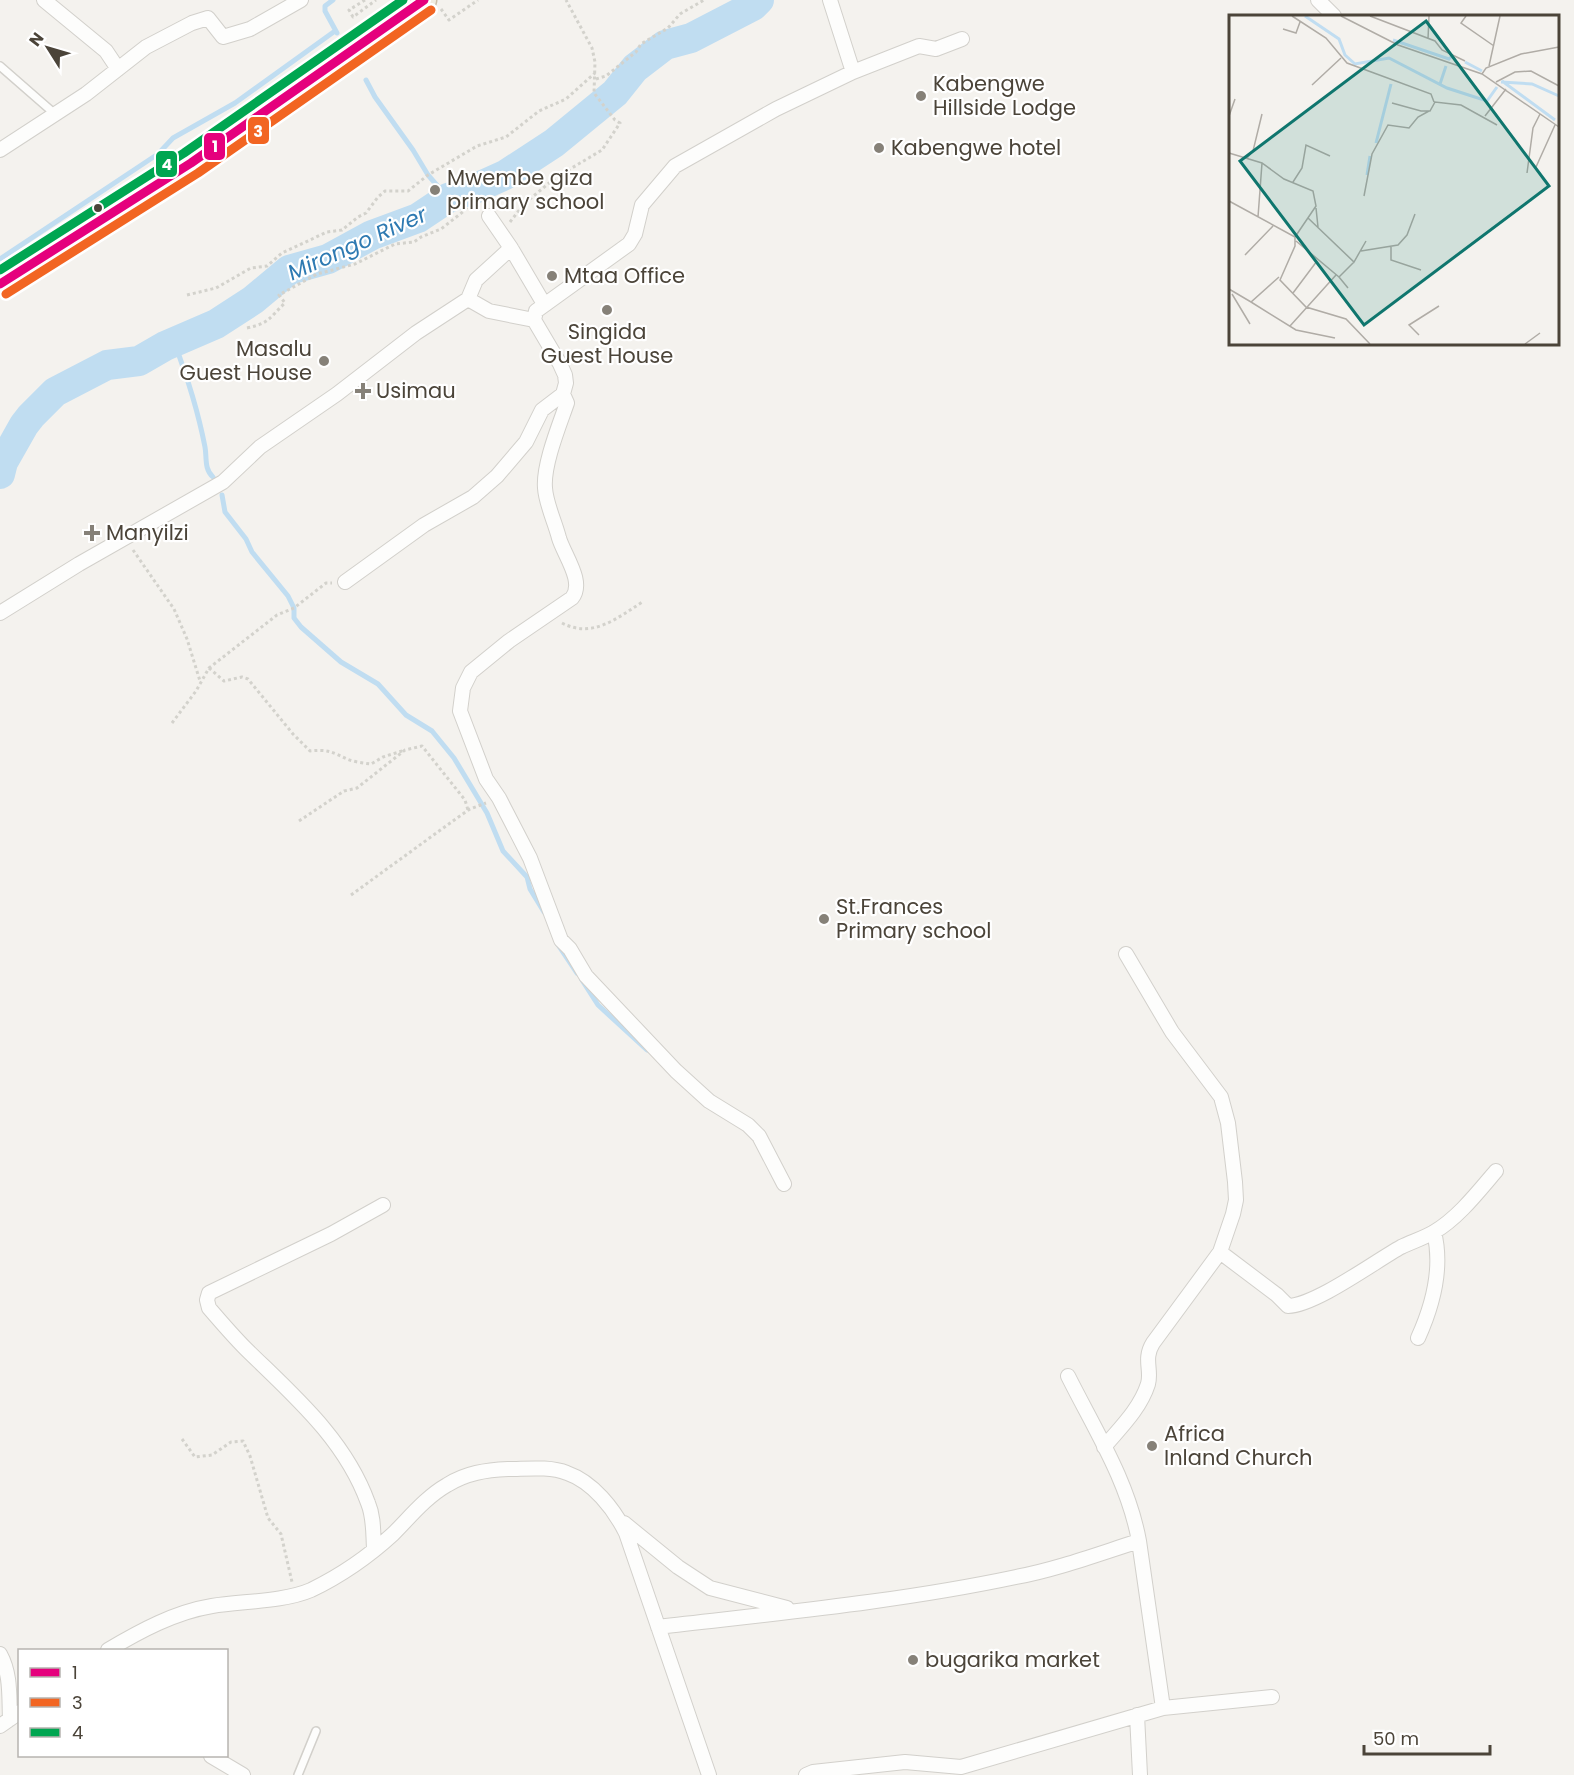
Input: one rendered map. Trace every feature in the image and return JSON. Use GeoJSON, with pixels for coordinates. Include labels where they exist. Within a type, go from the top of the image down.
{"type":"FeatureCollection","features":[{"type":"Feature","properties":{"kind":"highway"},"geometry":{"type":"LineString","coordinates":[[0,284],[190,163],[432,3]]}},
{"type":"Feature","properties":{"kind":"street"},"geometry":{"type":"LineString","coordinates":[[44,0],[106,51],[118,69]]}},
{"type":"Feature","properties":{"kind":"street"},"geometry":{"type":"LineString","coordinates":[[0,150],[86,94],[146,47],[192,23],[208,18],[223,37],[250,29],[301,0]]}},
{"type":"Feature","properties":{"kind":"street"},"geometry":{"type":"LineString","coordinates":[[830,0],[853,72]]}},
{"type":"Feature","properties":{"kind":"street"},"geometry":{"type":"LineString","coordinates":[[1318,0],[1333,15]]}},
{"type":"Feature","properties":{"kind":"street"},"geometry":{"type":"LineString","coordinates":[[345,582],[424,525],[481,490],[508,464],[526,442],[542,410],[563,394],[566,383],[560,364],[534,320],[536,311],[629,244],[642,205],[675,166],[776,108],[853,72],[919,46],[936,49],[962,39]]}},
{"type":"Feature","properties":{"kind":"street"},"geometry":{"type":"LineString","coordinates":[[489,216],[544,304]]}},
{"type":"Feature","properties":{"kind":"street"},"geometry":{"type":"LineString","coordinates":[[0,613],[223,482],[260,447],[337,394],[416,333],[468,298],[476,280],[511,248]]}},
{"type":"Feature","properties":{"kind":"street"},"geometry":{"type":"LineString","coordinates":[[468,298],[489,311],[534,320]]}},
{"type":"Feature","properties":{"kind":"street"},"geometry":{"type":"LineString","coordinates":[[563,394],[567,402],[550,457],[545,488],[560,542],[577,585],[576,593],[509,641],[471,672],[466,681],[460,711],[486,779],[499,798],[530,858],[561,940],[586,976],[676,1071],[710,1101],[748,1125],[759,1136],[784,1184]]}},
{"type":"Feature","properties":{"kind":"street"},"geometry":{"type":"LineString","coordinates":[[1104,1447],[1136,1409],[1148,1383],[1147,1357],[1153,1342],[1220,1252],[1236,1200],[1224,1105],[1216,1090],[1166,1022],[1125,954]]}},
{"type":"Feature","properties":{"kind":"street"},"geometry":{"type":"LineString","coordinates":[[1220,1252],[1288,1306],[1298,1306],[1351,1278],[1402,1246],[1434,1232],[1468,1202],[1496,1171]]}},
{"type":"Feature","properties":{"kind":"street"},"geometry":{"type":"LineString","coordinates":[[374,1548],[372,1518],[368,1503],[351,1468],[325,1428],[209,1308],[207,1300],[209,1293],[332,1234],[383,1205]]}},
{"type":"Feature","properties":{"kind":"street"},"geometry":{"type":"LineString","coordinates":[[1418,1338],[1430,1309],[1438,1270],[1439,1250],[1434,1232]]}},
{"type":"Feature","properties":{"kind":"street"},"geometry":{"type":"LineString","coordinates":[[1068,1377],[1121,1478],[1131,1504],[1163,1708]]}},
{"type":"Feature","properties":{"kind":"street"},"geometry":{"type":"LineString","coordinates":[[112,1649],[150,1627],[189,1611],[294,1595],[335,1578],[374,1548],[447,1485],[469,1474],[489,1470],[547,1469],[566,1472],[596,1492],[620,1520],[678,1567],[710,1588],[795,1611]]}},
{"type":"Feature","properties":{"kind":"street"},"geometry":{"type":"LineString","coordinates":[[620,1520],[709,1775]]}},
{"type":"Feature","properties":{"kind":"street"},"geometry":{"type":"LineString","coordinates":[[658,1627],[908,1596],[1017,1577],[1068,1564],[1138,1541]]}},
{"type":"Feature","properties":{"kind":"street"},"geometry":{"type":"LineString","coordinates":[[0,1654],[9,1679],[10,1719]]}},
{"type":"Feature","properties":{"kind":"street"},"geometry":{"type":"LineString","coordinates":[[806,1775],[813,1772],[904,1762],[962,1771],[1163,1708],[1272,1697]]}},
{"type":"Feature","properties":{"kind":"street"},"geometry":{"type":"LineString","coordinates":[[1137,1715],[1140,1775]]}},
{"type":"Feature","properties":{"kind":"street"},"geometry":{"type":"LineString","coordinates":[[214,1757],[243,1775]]}},
{"type":"Feature","properties":{"kind":"lane"},"geometry":{"type":"LineString","coordinates":[[0,66],[56,114]]}},
{"type":"Feature","properties":{"kind":"lane"},"geometry":{"type":"LineString","coordinates":[[298,1775],[316,1731]]}},
{"type":"Feature","properties":{"kind":"path"},"geometry":{"type":"LineString","coordinates":[[365,0],[349,10],[353,17],[376,0]]}},
{"type":"Feature","properties":{"kind":"path"},"geometry":{"type":"LineString","coordinates":[[432,3],[449,20],[478,0]]}},
{"type":"Feature","properties":{"kind":"path"},"geometry":{"type":"LineString","coordinates":[[501,232],[524,204],[555,178],[602,150],[620,123],[615,120],[594,93],[596,62],[566,0]]}},
{"type":"Feature","properties":{"kind":"path"},"geometry":{"type":"LineString","coordinates":[[596,79],[606,76],[636,52],[641,44],[668,28],[680,14],[704,0]]}},
{"type":"Feature","properties":{"kind":"path"},"geometry":{"type":"LineString","coordinates":[[187,295],[216,288],[251,268],[267,266],[282,253],[327,232],[342,230],[366,213],[385,191],[408,191],[428,175],[477,146],[506,137],[539,111],[566,99],[595,73]]}},
{"type":"Feature","properties":{"kind":"path"},"geometry":{"type":"LineString","coordinates":[[247,328],[262,324],[275,316],[285,303],[279,295],[290,287],[317,274],[329,273],[348,264],[355,264],[395,244],[414,242],[441,229],[476,197],[485,203],[489,216]]}},
{"type":"Feature","properties":{"kind":"path"},"geometry":{"type":"LineString","coordinates":[[125,538],[174,609],[187,639],[200,681]]}},
{"type":"Feature","properties":{"kind":"path"},"geometry":{"type":"LineString","coordinates":[[172,723],[196,691],[209,668],[277,615],[294,608],[326,583],[345,582]]}},
{"type":"Feature","properties":{"kind":"path"},"geometry":{"type":"LineString","coordinates":[[549,614],[555,620],[573,629],[593,630],[644,601]]}},
{"type":"Feature","properties":{"kind":"path"},"geometry":{"type":"LineString","coordinates":[[209,668],[224,681],[242,677],[248,679],[310,751],[329,751],[349,760],[371,764],[383,757],[422,746],[465,800],[469,810]]}},
{"type":"Feature","properties":{"kind":"path"},"geometry":{"type":"LineString","coordinates":[[299,821],[344,791],[357,788],[405,750]]}},
{"type":"Feature","properties":{"kind":"path"},"geometry":{"type":"LineString","coordinates":[[351,895],[469,810],[494,800]]}},
{"type":"Feature","properties":{"kind":"path"},"geometry":{"type":"LineString","coordinates":[[182,1439],[195,1457],[212,1455],[231,1442],[243,1440],[268,1518],[281,1534],[294,1595]]}},
{"type":"Feature","properties":{"kind":"waterway"},"geometry":{"type":"LineString","coordinates":[[333,0],[325,6],[325,11],[337,33]]}},
{"type":"Feature","properties":{"kind":"waterway","name":"Mirongo River"},"geometry":{"type":"LineString","coordinates":[[0,474],[3,462],[24,425],[55,392],[107,365],[139,361],[165,346],[216,324],[253,300],[289,270],[328,259],[372,235],[418,218],[448,198],[505,175],[554,143],[615,93],[635,68],[665,45],[691,38],[753,6],[759,0]]}},
{"type":"Feature","properties":{"kind":"waterway"},"geometry":{"type":"LineString","coordinates":[[0,259],[158,154],[173,138],[235,103],[335,31]]}},
{"type":"Feature","properties":{"kind":"waterway"},"geometry":{"type":"LineString","coordinates":[[366,80],[428,175],[448,198]]}},
{"type":"Feature","properties":{"kind":"waterway"},"geometry":{"type":"LineString","coordinates":[[174,342],[196,407],[207,467],[213,477]]}},
{"type":"Feature","properties":{"kind":"waterway"},"geometry":{"type":"LineString","coordinates":[[222,495],[225,512],[246,539],[252,552],[288,596],[294,608],[294,618],[301,627],[341,662],[378,684],[406,715],[432,731],[454,758],[487,813],[503,851],[527,877],[530,889],[544,912]]}},
{"type":"Feature","properties":{"kind":"waterway"},"geometry":{"type":"LineString","coordinates":[[557,943],[577,973]]}},
{"type":"Feature","properties":{"kind":"waterway"},"geometry":{"type":"LineString","coordinates":[[582,980],[598,1005],[647,1050]]}},
{"type":"Feature","properties":{"kind":"transit line","name":"4"},"geometry":{"type":"LineString","coordinates":[[0,270],[184,153],[403,0]]}},
{"type":"Feature","properties":{"kind":"transit line","name":"1"},"geometry":{"type":"LineString","coordinates":[[0,284],[191,163],[424,0]]}},
{"type":"Feature","properties":{"kind":"transit line","name":"3"},"geometry":{"type":"LineString","coordinates":[[6,294],[198,173],[431,10]]}},
{"type":"Feature","properties":{"kind":"place","name":"Kabengwe Hillside Lodge"},"geometry":{"type":"Point","coordinates":[921,96]}},
{"type":"Feature","properties":{"kind":"place","name":"Kabengwe hotel"},"geometry":{"type":"Point","coordinates":[879,148]}},
{"type":"Feature","properties":{"kind":"place","name":"Mwembe giza primary school"},"geometry":{"type":"Point","coordinates":[435,190]}},
{"type":"Feature","properties":{"kind":"place","name":"Mtaa Office"},"geometry":{"type":"Point","coordinates":[552,276]}},
{"type":"Feature","properties":{"kind":"place","name":"Singida Guest House"},"geometry":{"type":"Point","coordinates":[607,310]}},
{"type":"Feature","properties":{"kind":"place","name":"Masalu Guest House"},"geometry":{"type":"Point","coordinates":[324,361]}},
{"type":"Feature","properties":{"kind":"place","name":"Usimau"},"geometry":{"type":"Point","coordinates":[363,391]}},
{"type":"Feature","properties":{"kind":"place","name":"Manyilzi"},"geometry":{"type":"Point","coordinates":[92,533]}},
{"type":"Feature","properties":{"kind":"place","name":"St.Frances Primary school"},"geometry":{"type":"Point","coordinates":[824,919]}},
{"type":"Feature","properties":{"kind":"place","name":"Africa Inland Church"},"geometry":{"type":"Point","coordinates":[1152,1446]}},
{"type":"Feature","properties":{"kind":"place","name":"bugarika market"},"geometry":{"type":"Point","coordinates":[913,1660]}}]}
